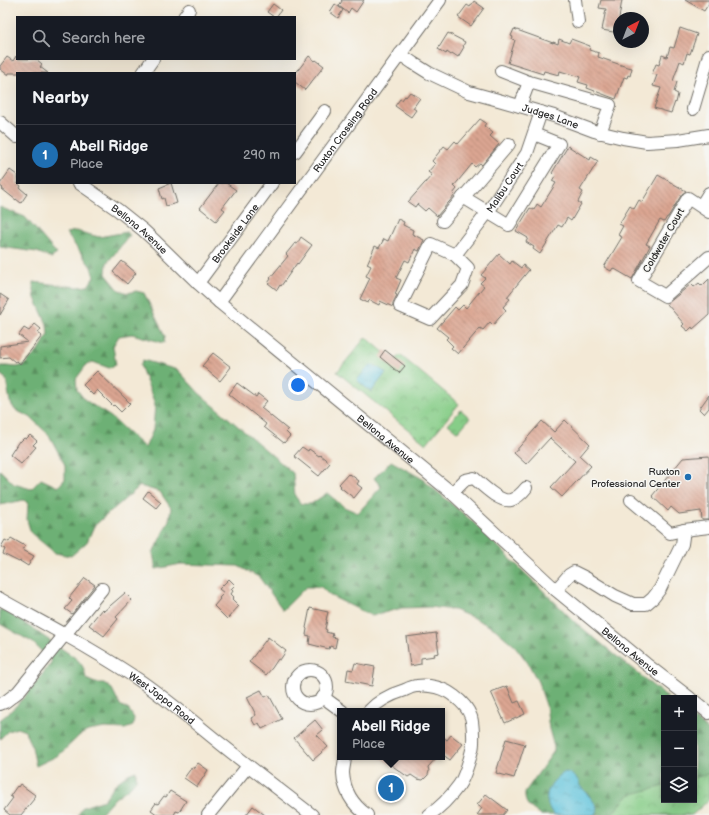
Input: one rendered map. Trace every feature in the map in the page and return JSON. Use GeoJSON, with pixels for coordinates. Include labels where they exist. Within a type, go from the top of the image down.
{"type":"FeatureCollection","features":[{"type":"Feature","properties":{"kind":"street","name":"Ruxton Crossing Road"},"geometry":{"type":"LineString","coordinates":[[219,302],[440,0]]}},
{"type":"Feature","properties":{"kind":"street"},"geometry":{"type":"LineString","coordinates":[[575,0],[578,22]]}},
{"type":"Feature","properties":{"kind":"street","name":"Judges Lane"},"geometry":{"type":"LineString","coordinates":[[400,54],[429,73],[469,92],[541,112],[600,133],[647,142],[678,140],[709,135]]}},
{"type":"Feature","properties":{"kind":"street"},"geometry":{"type":"LineString","coordinates":[[692,109],[708,58]]}},
{"type":"Feature","properties":{"kind":"street"},"geometry":{"type":"LineString","coordinates":[[144,72],[152,60]]}},
{"type":"Feature","properties":{"kind":"street"},"geometry":{"type":"LineString","coordinates":[[501,71],[529,82],[610,105],[600,133]]}},
{"type":"Feature","properties":{"kind":"street"},"geometry":{"type":"LineString","coordinates":[[520,106],[529,82]]}},
{"type":"Feature","properties":{"kind":"street"},"geometry":{"type":"LineString","coordinates":[[296,151],[325,111]]}},
{"type":"Feature","properties":{"kind":"street","name":"Malibu Court"},"geometry":{"type":"LineString","coordinates":[[456,255],[488,212],[527,153],[541,112]]}},
{"type":"Feature","properties":{"kind":"street"},"geometry":{"type":"LineString","coordinates":[[0,122],[16,136]]}},
{"type":"Feature","properties":{"kind":"street"},"geometry":{"type":"LineString","coordinates":[[463,198],[509,225],[560,144],[534,134]]}},
{"type":"Feature","properties":{"kind":"street"},"geometry":{"type":"LineString","coordinates":[[443,221],[509,144]]}},
{"type":"Feature","properties":{"kind":"street","name":"Bellona Avenue"},"geometry":{"type":"LineString","coordinates":[[80,184],[118,210],[139,227],[219,302],[452,492],[556,590],[686,695]]}},
{"type":"Feature","properties":{"kind":"street","name":"Brookside Lane"},"geometry":{"type":"LineString","coordinates":[[198,283],[271,184]]}},
{"type":"Feature","properties":{"kind":"street","name":"Coldwater Court"},"geometry":{"type":"LineString","coordinates":[[709,193],[705,209],[688,198],[639,281],[665,296],[709,257]]}},
{"type":"Feature","properties":{"kind":"street"},"geometry":{"type":"LineString","coordinates":[[431,244],[456,255],[468,268],[462,285],[430,319],[400,306],[431,244]]}},
{"type":"Feature","properties":{"kind":"street"},"geometry":{"type":"LineString","coordinates":[[452,492],[465,480],[474,478],[499,498],[510,500],[520,495],[526,488]]}},
{"type":"Feature","properties":{"kind":"street"},"geometry":{"type":"LineString","coordinates":[[630,500],[670,533],[709,527]]}},
{"type":"Feature","properties":{"kind":"street"},"geometry":{"type":"LineString","coordinates":[[556,590],[569,575],[574,572],[614,596],[633,604],[646,604],[660,589],[682,544],[684,530]]}},
{"type":"Feature","properties":{"kind":"street"},"geometry":{"type":"LineString","coordinates":[[0,704],[18,692],[102,589]]}},
{"type":"Feature","properties":{"kind":"street","name":"West Joppa Road"},"geometry":{"type":"LineString","coordinates":[[0,599],[64,635],[142,682],[312,815]]}},
{"type":"Feature","properties":{"kind":"street"},"geometry":{"type":"LineString","coordinates":[[373,708],[389,696],[417,686],[436,686],[449,692],[460,700],[471,717],[472,750],[460,784],[435,811],[429,815]]}},
{"type":"Feature","properties":{"kind":"street"},"geometry":{"type":"LineString","coordinates":[[323,697],[338,708]]}},
{"type":"Feature","properties":{"kind":"street"},"geometry":{"type":"LineString","coordinates":[[697,703],[709,713]]}},
{"type":"Feature","properties":{"kind":"street"},"geometry":{"type":"LineString","coordinates":[[345,760],[343,772],[347,791],[356,806],[367,815]]}},
{"type":"Feature","properties":{"kind":"street"},"geometry":{"type":"LineString","coordinates":[[208,815],[248,766]]}},
{"type":"Feature","properties":{"kind":"green space"},"geometry":{"type":"Polygon","coordinates":[[[0,207],[25,217],[57,254],[51,258],[37,252],[0,247],[0,207]]]}},
{"type":"Feature","properties":{"kind":"green space"},"geometry":{"type":"Polygon","coordinates":[[[76,231],[99,237],[127,232],[130,235],[107,263],[106,274],[119,290],[128,293],[136,291],[144,293],[165,336],[164,343],[132,334],[119,336],[113,346],[116,365],[109,368],[93,362],[87,364],[76,379],[77,390],[85,400],[111,417],[145,448],[153,430],[155,404],[140,365],[143,360],[178,370],[199,393],[293,473],[295,496],[301,504],[311,504],[327,493],[344,507],[358,513],[381,487],[374,478],[391,461],[421,478],[473,522],[576,623],[664,695],[661,695],[661,803],[697,803],[697,721],[709,731],[709,795],[690,815],[541,815],[527,804],[525,792],[554,751],[546,705],[538,682],[528,663],[515,646],[495,629],[454,610],[430,607],[402,608],[372,616],[329,595],[321,587],[306,587],[283,610],[259,577],[238,566],[181,564],[156,569],[153,553],[169,520],[171,508],[160,492],[140,486],[94,526],[87,542],[71,556],[55,553],[31,533],[27,520],[28,504],[24,500],[0,505],[0,470],[14,484],[31,489],[41,479],[58,487],[65,479],[65,465],[49,435],[30,417],[15,410],[10,402],[6,379],[0,374],[0,366],[17,367],[24,365],[39,350],[48,335],[47,324],[35,298],[33,282],[77,287],[88,286],[94,277],[91,267],[66,233],[76,231]]]}},
{"type":"Feature","properties":{"kind":"green space"},"geometry":{"type":"Polygon","coordinates":[[[366,337],[394,361],[400,355],[459,404],[426,444],[337,372],[366,337]]]}},
{"type":"Feature","properties":{"kind":"green space"},"geometry":{"type":"Polygon","coordinates":[[[461,410],[470,418],[458,432],[448,424],[461,410]]]}},
{"type":"Feature","properties":{"kind":"green space"},"geometry":{"type":"Polygon","coordinates":[[[0,609],[12,615],[74,657],[83,666],[86,679],[95,683],[104,683],[112,689],[120,705],[129,710],[134,718],[133,726],[125,729],[105,728],[88,731],[80,735],[59,755],[36,766],[32,747],[25,731],[17,728],[8,731],[0,739],[0,720],[22,700],[52,661],[32,642],[0,624],[0,609]]]}},
{"type":"Feature","properties":{"kind":"green space"},"geometry":{"type":"Polygon","coordinates":[[[136,771],[136,780],[130,787],[115,798],[100,815],[78,815],[83,807],[104,800],[114,785],[128,774],[136,771]]]}},
{"type":"Feature","properties":{"kind":"green space"},"geometry":{"type":"Polygon","coordinates":[[[709,774],[709,800],[692,815],[611,815],[629,795],[661,787],[661,803],[697,803],[697,777],[709,774]]]}},
{"type":"Feature","properties":{"kind":"water"},"geometry":{"type":"Polygon","coordinates":[[[371,365],[376,366],[386,373],[371,392],[357,380],[371,365]]]}},
{"type":"Feature","properties":{"kind":"water"},"geometry":{"type":"Polygon","coordinates":[[[565,772],[570,773],[578,780],[580,786],[597,807],[596,813],[593,815],[554,815],[547,803],[548,791],[554,781],[565,772]]]}},
{"type":"Feature","properties":{"kind":"building"},"geometry":{"type":"Polygon","coordinates":[[[341,0],[364,0],[356,12],[351,8],[348,13],[339,6],[342,1],[341,0]]]}},
{"type":"Feature","properties":{"kind":"building"},"geometry":{"type":"Polygon","coordinates":[[[601,0],[622,0],[620,12],[613,12],[613,32],[602,30],[606,9],[599,8],[601,0]]]}},
{"type":"Feature","properties":{"kind":"building"},"geometry":{"type":"Polygon","coordinates":[[[685,0],[709,0],[709,3],[704,11],[685,0]]]}},
{"type":"Feature","properties":{"kind":"building"},"geometry":{"type":"Polygon","coordinates":[[[474,1],[484,8],[471,26],[458,17],[467,5],[470,7],[474,1]]]}},
{"type":"Feature","properties":{"kind":"building"},"geometry":{"type":"Polygon","coordinates":[[[273,4],[281,10],[277,16],[273,16],[267,12],[273,4]]]}},
{"type":"Feature","properties":{"kind":"building"},"geometry":{"type":"Polygon","coordinates":[[[335,4],[343,10],[338,18],[330,12],[335,4]]]}},
{"type":"Feature","properties":{"kind":"building"},"geometry":{"type":"Polygon","coordinates":[[[680,28],[697,34],[690,54],[687,53],[684,63],[680,61],[673,81],[677,82],[674,92],[678,94],[676,103],[675,102],[671,113],[654,108],[661,88],[653,86],[657,75],[652,74],[656,64],[659,65],[662,55],[667,57],[670,47],[674,48],[680,28]]]}},
{"type":"Feature","properties":{"kind":"building"},"geometry":{"type":"Polygon","coordinates":[[[514,29],[553,43],[558,44],[559,39],[569,43],[571,39],[590,46],[589,50],[599,53],[598,57],[632,68],[630,76],[628,75],[627,78],[624,77],[616,99],[587,88],[588,85],[578,82],[580,77],[560,71],[559,75],[544,71],[543,74],[508,63],[515,40],[512,39],[513,37],[511,36],[514,29]]]}},
{"type":"Feature","properties":{"kind":"building"},"geometry":{"type":"Polygon","coordinates":[[[448,33],[465,42],[464,47],[458,57],[452,53],[451,55],[447,52],[446,54],[438,49],[448,33]]]}},
{"type":"Feature","properties":{"kind":"building"},"geometry":{"type":"Polygon","coordinates":[[[16,56],[16,60],[37,60],[42,64],[40,67],[47,72],[16,72],[9,73],[8,75],[0,69],[0,66],[7,57],[13,61],[16,56]]]}},
{"type":"Feature","properties":{"kind":"building"},"geometry":{"type":"Polygon","coordinates":[[[309,56],[324,66],[305,90],[296,83],[296,73],[309,56]]]}},
{"type":"Feature","properties":{"kind":"building"},"geometry":{"type":"Polygon","coordinates":[[[410,92],[420,98],[413,108],[416,110],[411,117],[395,106],[400,99],[402,100],[410,92]]]}},
{"type":"Feature","properties":{"kind":"building"},"geometry":{"type":"Polygon","coordinates":[[[480,119],[486,123],[484,126],[493,133],[490,136],[499,144],[482,165],[480,163],[475,167],[472,164],[454,186],[457,189],[453,194],[455,195],[437,216],[428,208],[425,211],[417,204],[415,207],[408,202],[432,175],[428,172],[435,164],[432,161],[444,146],[448,149],[455,141],[458,144],[480,119]]]}},
{"type":"Feature","properties":{"kind":"building"},"geometry":{"type":"Polygon","coordinates":[[[568,146],[590,160],[591,157],[598,161],[580,190],[583,192],[578,202],[581,204],[571,221],[567,218],[562,227],[558,225],[540,254],[533,249],[534,247],[526,242],[528,238],[516,231],[530,208],[534,210],[537,204],[541,207],[556,183],[552,181],[555,176],[552,173],[568,146]]]}},
{"type":"Feature","properties":{"kind":"building"},"geometry":{"type":"Polygon","coordinates":[[[10,170],[16,174],[16,184],[21,186],[20,188],[27,194],[21,203],[2,189],[3,188],[0,184],[10,170]]]}},
{"type":"Feature","properties":{"kind":"building"},"geometry":{"type":"Polygon","coordinates":[[[658,175],[686,191],[682,194],[664,222],[660,220],[646,244],[650,246],[632,279],[613,268],[611,271],[604,267],[622,237],[618,235],[623,226],[619,224],[630,206],[634,209],[639,200],[642,202],[658,175]]]}},
{"type":"Feature","properties":{"kind":"building"},"geometry":{"type":"Polygon","coordinates":[[[171,184],[177,203],[166,206],[159,188],[171,184]]]}},
{"type":"Feature","properties":{"kind":"building"},"geometry":{"type":"Polygon","coordinates":[[[218,184],[227,184],[236,190],[222,208],[225,210],[216,221],[200,208],[218,184]]]}},
{"type":"Feature","properties":{"kind":"building"},"geometry":{"type":"Polygon","coordinates":[[[398,219],[404,222],[403,225],[413,230],[412,234],[424,240],[419,251],[415,249],[409,262],[405,260],[396,278],[401,280],[395,294],[397,295],[393,303],[393,307],[380,301],[379,305],[369,300],[368,303],[360,299],[370,278],[366,276],[371,266],[367,264],[375,246],[379,248],[384,239],[388,241],[398,219]]]}},
{"type":"Feature","properties":{"kind":"building"},"geometry":{"type":"Polygon","coordinates":[[[301,237],[312,245],[277,290],[268,283],[271,279],[270,278],[288,256],[286,254],[295,243],[297,244],[301,237]]]}},
{"type":"Feature","properties":{"kind":"building"},"geometry":{"type":"Polygon","coordinates":[[[499,254],[510,264],[512,261],[521,268],[523,265],[529,270],[507,297],[510,299],[503,307],[506,310],[493,325],[490,322],[483,330],[480,328],[458,354],[451,348],[453,346],[446,339],[448,337],[437,328],[455,307],[458,310],[463,305],[466,308],[484,286],[480,283],[485,278],[481,275],[499,254]]]}},
{"type":"Feature","properties":{"kind":"building"},"geometry":{"type":"Polygon","coordinates":[[[122,261],[136,273],[127,284],[113,272],[122,261]]]}},
{"type":"Feature","properties":{"kind":"building"},"geometry":{"type":"Polygon","coordinates":[[[709,279],[709,315],[693,329],[692,327],[688,331],[682,326],[684,324],[667,304],[691,284],[694,287],[699,283],[702,286],[709,279]]]}},
{"type":"Feature","properties":{"kind":"building"},"geometry":{"type":"Polygon","coordinates":[[[0,294],[9,300],[0,315],[0,294]]]}},
{"type":"Feature","properties":{"kind":"building"},"geometry":{"type":"Polygon","coordinates":[[[35,324],[41,329],[38,333],[42,336],[20,364],[9,357],[0,358],[0,346],[28,342],[19,335],[24,328],[29,331],[35,324]]]}},
{"type":"Feature","properties":{"kind":"building"},"geometry":{"type":"Polygon","coordinates":[[[385,350],[405,366],[399,373],[380,357],[385,350]]]}},
{"type":"Feature","properties":{"kind":"building"},"geometry":{"type":"Polygon","coordinates":[[[213,353],[231,367],[220,381],[202,366],[213,353]]]}},
{"type":"Feature","properties":{"kind":"building"},"geometry":{"type":"Polygon","coordinates":[[[97,371],[130,403],[121,412],[97,390],[93,395],[83,385],[97,371]]]}},
{"type":"Feature","properties":{"kind":"building"},"geometry":{"type":"Polygon","coordinates":[[[237,383],[256,397],[258,394],[267,401],[261,408],[288,430],[286,432],[290,436],[284,443],[264,427],[266,424],[229,394],[237,383]]]}},
{"type":"Feature","properties":{"kind":"building"},"geometry":{"type":"Polygon","coordinates":[[[709,395],[709,408],[704,414],[699,409],[709,395]]]}},
{"type":"Feature","properties":{"kind":"building"},"geometry":{"type":"Polygon","coordinates":[[[565,420],[590,444],[580,456],[591,466],[562,497],[551,487],[575,461],[550,438],[526,464],[514,453],[542,421],[554,432],[565,420]]]}},
{"type":"Feature","properties":{"kind":"building"},"geometry":{"type":"Polygon","coordinates":[[[30,435],[37,441],[33,445],[36,447],[21,464],[10,455],[19,441],[20,442],[24,438],[26,439],[30,435]]]}},
{"type":"Feature","properties":{"kind":"building"},"geometry":{"type":"Polygon","coordinates":[[[302,447],[308,451],[309,449],[319,456],[320,455],[330,463],[319,476],[294,456],[302,447]]]}},
{"type":"Feature","properties":{"kind":"building","name":"Ruxton Professional Center"},"geometry":{"type":"Polygon","coordinates":[[[709,456],[709,520],[702,520],[701,511],[679,514],[671,507],[668,511],[652,496],[683,458],[709,456]]]}},
{"type":"Feature","properties":{"kind":"building"},"geometry":{"type":"Polygon","coordinates":[[[348,474],[359,481],[357,484],[362,488],[354,498],[340,487],[341,486],[339,484],[348,474]]]}},
{"type":"Feature","properties":{"kind":"building"},"geometry":{"type":"Polygon","coordinates":[[[148,491],[161,502],[156,508],[143,498],[148,491]]]}},
{"type":"Feature","properties":{"kind":"building"},"geometry":{"type":"Polygon","coordinates":[[[11,538],[25,546],[23,550],[34,556],[28,566],[3,554],[5,549],[1,547],[5,540],[9,542],[11,538]]]}},
{"type":"Feature","properties":{"kind":"building"},"geometry":{"type":"Polygon","coordinates":[[[85,578],[95,585],[72,614],[65,609],[72,601],[69,598],[85,578]]]}},
{"type":"Feature","properties":{"kind":"building"},"geometry":{"type":"Polygon","coordinates":[[[229,579],[235,585],[231,589],[233,591],[231,594],[234,597],[232,599],[239,606],[227,619],[214,606],[224,593],[219,589],[229,579]]]}},
{"type":"Feature","properties":{"kind":"building"},"geometry":{"type":"Polygon","coordinates":[[[125,593],[132,600],[116,617],[118,619],[104,636],[89,625],[102,609],[104,611],[125,593]]]}},
{"type":"Feature","properties":{"kind":"building"},"geometry":{"type":"Polygon","coordinates":[[[310,608],[328,612],[325,629],[327,630],[326,632],[333,634],[332,637],[337,638],[335,648],[330,646],[329,649],[309,644],[310,636],[306,635],[306,628],[310,608]]]}},
{"type":"Feature","properties":{"kind":"building"},"geometry":{"type":"Polygon","coordinates":[[[436,633],[439,653],[434,654],[435,656],[421,658],[421,664],[410,666],[406,637],[436,633]]]}},
{"type":"Feature","properties":{"kind":"building"},"geometry":{"type":"Polygon","coordinates":[[[268,637],[286,651],[266,675],[249,662],[268,637]]]}},
{"type":"Feature","properties":{"kind":"building"},"geometry":{"type":"Polygon","coordinates":[[[355,663],[375,667],[372,686],[346,681],[348,669],[353,670],[355,663]]]}},
{"type":"Feature","properties":{"kind":"building"},"geometry":{"type":"Polygon","coordinates":[[[507,686],[514,703],[519,701],[525,714],[505,723],[491,692],[507,686]]]}},
{"type":"Feature","properties":{"kind":"building"},"geometry":{"type":"Polygon","coordinates":[[[261,690],[265,697],[269,695],[282,719],[262,729],[259,723],[255,725],[251,718],[256,715],[247,697],[261,690]]]}},
{"type":"Feature","properties":{"kind":"building"},"geometry":{"type":"Polygon","coordinates":[[[315,720],[323,730],[317,735],[328,747],[313,760],[294,738],[315,720]]]}},
{"type":"Feature","properties":{"kind":"building"},"geometry":{"type":"Polygon","coordinates":[[[451,735],[463,744],[450,760],[445,756],[445,738],[447,740],[451,735]]]}},
{"type":"Feature","properties":{"kind":"building"},"geometry":{"type":"Polygon","coordinates":[[[506,739],[525,744],[514,778],[496,773],[506,739]]]}},
{"type":"Feature","properties":{"kind":"building"},"geometry":{"type":"Polygon","coordinates":[[[384,760],[434,760],[428,767],[428,775],[423,780],[417,779],[411,775],[408,777],[384,760]]]}},
{"type":"Feature","properties":{"kind":"building"},"geometry":{"type":"Polygon","coordinates":[[[198,763],[208,770],[197,787],[184,778],[192,767],[194,768],[198,763]]]}},
{"type":"Feature","properties":{"kind":"building"},"geometry":{"type":"Polygon","coordinates":[[[20,784],[35,795],[34,799],[21,815],[10,815],[4,810],[13,798],[10,796],[20,784]]]}},
{"type":"Feature","properties":{"kind":"building"},"geometry":{"type":"Polygon","coordinates":[[[170,791],[186,801],[179,812],[176,811],[174,815],[158,815],[151,810],[164,796],[166,797],[170,791]]]}},
{"type":"Feature","properties":{"kind":"building"},"geometry":{"type":"Polygon","coordinates":[[[486,794],[507,810],[503,815],[477,815],[482,808],[477,805],[486,794]]]}},
{"type":"Feature","properties":{"kind":"building"},"geometry":{"type":"Polygon","coordinates":[[[253,806],[265,815],[246,815],[253,806]]]}},
{"type":"Feature","properties":{"kind":"place","name":"Ruxton Professional Center"},"geometry":{"type":"Point","coordinates":[688,477]}},
{"type":"Feature","properties":{"kind":"place","name":"Abell Ridge"},"geometry":{"type":"Point","coordinates":[391,788]}}]}
